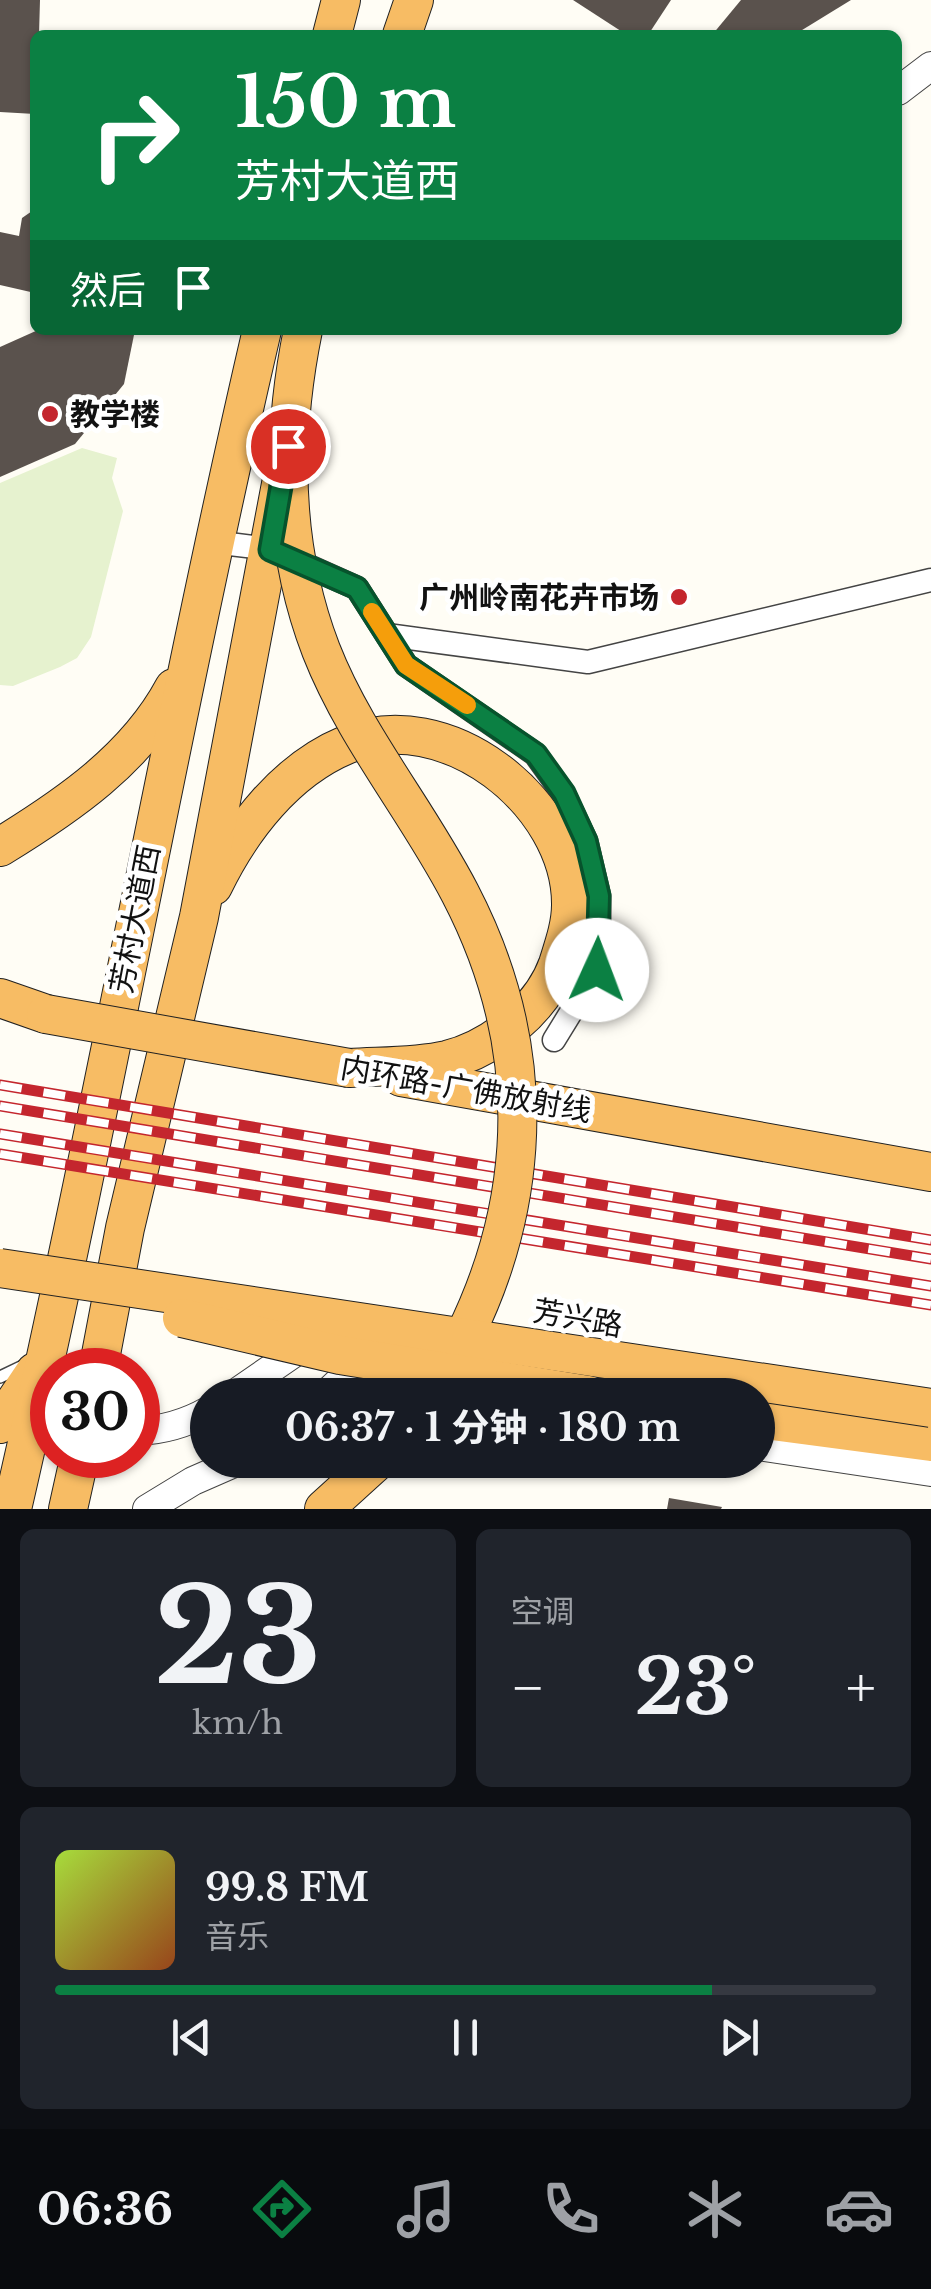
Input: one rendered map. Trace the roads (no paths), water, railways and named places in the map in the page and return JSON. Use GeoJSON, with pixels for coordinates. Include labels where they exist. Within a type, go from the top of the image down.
{"type":"FeatureCollection","features":[{"type":"Feature","properties":{"kind":"highway"},"geometry":{"type":"LineString","coordinates":[[333,30],[340,0]]}},
{"type":"Feature","properties":{"kind":"highway"},"geometry":{"type":"LineString","coordinates":[[379,30],[386,0]]}},
{"type":"Feature","properties":{"kind":"highway"},"geometry":{"type":"LineString","coordinates":[[404,30],[414,0]]}},
{"type":"Feature","properties":{"kind":"highway","name":"芳村大道西"},"geometry":{"type":"LineString","coordinates":[[49,1348],[213,542],[261,335]]}},
{"type":"Feature","properties":{"kind":"highway"},"geometry":{"type":"LineString","coordinates":[[302,335],[289,423],[288,475],[289,524],[306,606],[340,693],[460,894],[497,984],[511,1036],[518,1084],[518,1144],[512,1197],[496,1260],[479,1310],[442,1378]]}},
{"type":"Feature","properties":{"kind":"highway","name":"芳村大道西"},"geometry":{"type":"LineString","coordinates":[[102,1348],[125,1228],[199,917],[294,408],[312,335]]}},
{"type":"Feature","properties":{"kind":"highway"},"geometry":{"type":"LineString","coordinates":[[0,846],[85,790],[123,756],[165,706],[190,659]]}},
{"type":"Feature","properties":{"kind":"highway"},"geometry":{"type":"LineString","coordinates":[[199,917],[236,847],[263,808],[315,761],[349,743],[388,735],[420,736],[451,744],[489,765],[523,796],[542,818],[566,872],[571,903],[567,936],[553,977],[536,1005],[485,1042],[450,1060],[349,1068]]}},
{"type":"Feature","properties":{"kind":"highway"},"geometry":{"type":"LineString","coordinates":[[0,998],[46,1014]]}},
{"type":"Feature","properties":{"kind":"highway","name":"内环路-广佛放射线"},"geometry":{"type":"LineString","coordinates":[[0,1008],[931,1172]]}},
{"type":"Feature","properties":{"kind":"highway"},"geometry":{"type":"LineString","coordinates":[[0,1271],[340,1355],[483,1378]]}},
{"type":"Feature","properties":{"kind":"highway"},"geometry":{"type":"LineString","coordinates":[[0,1271],[931,1406]]}},
{"type":"Feature","properties":{"kind":"highway"},"geometry":{"type":"LineString","coordinates":[[0,1424],[30,1380]]}},
{"type":"Feature","properties":{"kind":"highway"},"geometry":{"type":"LineString","coordinates":[[775,1420],[931,1442]]}},
{"type":"Feature","properties":{"kind":"highway","name":"芳村大道西"},"geometry":{"type":"LineString","coordinates":[[12,1509],[30,1432]]}},
{"type":"Feature","properties":{"kind":"highway"},"geometry":{"type":"LineString","coordinates":[[68,1509],[75,1478]]}},
{"type":"Feature","properties":{"kind":"highway"},"geometry":{"type":"LineString","coordinates":[[324,1509],[358,1478]]}},
{"type":"Feature","properties":{"kind":"street"},"geometry":{"type":"LineString","coordinates":[[902,88],[931,66]]}},
{"type":"Feature","properties":{"kind":"street"},"geometry":{"type":"LineString","coordinates":[[213,542],[270,550],[357,588],[406,665],[536,754],[564,793],[586,841],[599,896],[597,970],[554,1040]]}},
{"type":"Feature","properties":{"kind":"street"},"geometry":{"type":"LineString","coordinates":[[387,635],[588,662],[931,580]]}},
{"type":"Feature","properties":{"kind":"street","name":"芳兴路"},"geometry":{"type":"LineString","coordinates":[[259,1378],[327,1331],[356,1324],[400,1323],[931,1406]]}},
{"type":"Feature","properties":{"kind":"street"},"geometry":{"type":"LineString","coordinates":[[344,1378],[426,1338],[453,1330]]}},
{"type":"Feature","properties":{"kind":"street"},"geometry":{"type":"LineString","coordinates":[[160,1429],[190,1421]]}},
{"type":"Feature","properties":{"kind":"street"},"geometry":{"type":"LineString","coordinates":[[775,1449],[931,1472]]}},
{"type":"Feature","properties":{"kind":"street"},"geometry":{"type":"LineString","coordinates":[[147,1509],[200,1478]]}},
{"type":"Feature","properties":{"kind":"lane"},"geometry":{"type":"LineString","coordinates":[[0,1378],[30,1363]]}},
{"type":"Feature","properties":{"kind":"railway"},"geometry":{"type":"LineString","coordinates":[[0,1085],[931,1240]]}},
{"type":"Feature","properties":{"kind":"railway"},"geometry":{"type":"LineString","coordinates":[[0,1106],[931,1259]]}},
{"type":"Feature","properties":{"kind":"railway"},"geometry":{"type":"LineString","coordinates":[[0,1134],[931,1286]]}},
{"type":"Feature","properties":{"kind":"railway"},"geometry":{"type":"LineString","coordinates":[[0,1154],[931,1305]]}},
{"type":"Feature","properties":{"kind":"place","name":"教学楼"},"geometry":{"type":"Point","coordinates":[50,414]}},
{"type":"Feature","properties":{"kind":"place","name":"广州岭南花卉市场"},"geometry":{"type":"Point","coordinates":[679,597]}}]}
